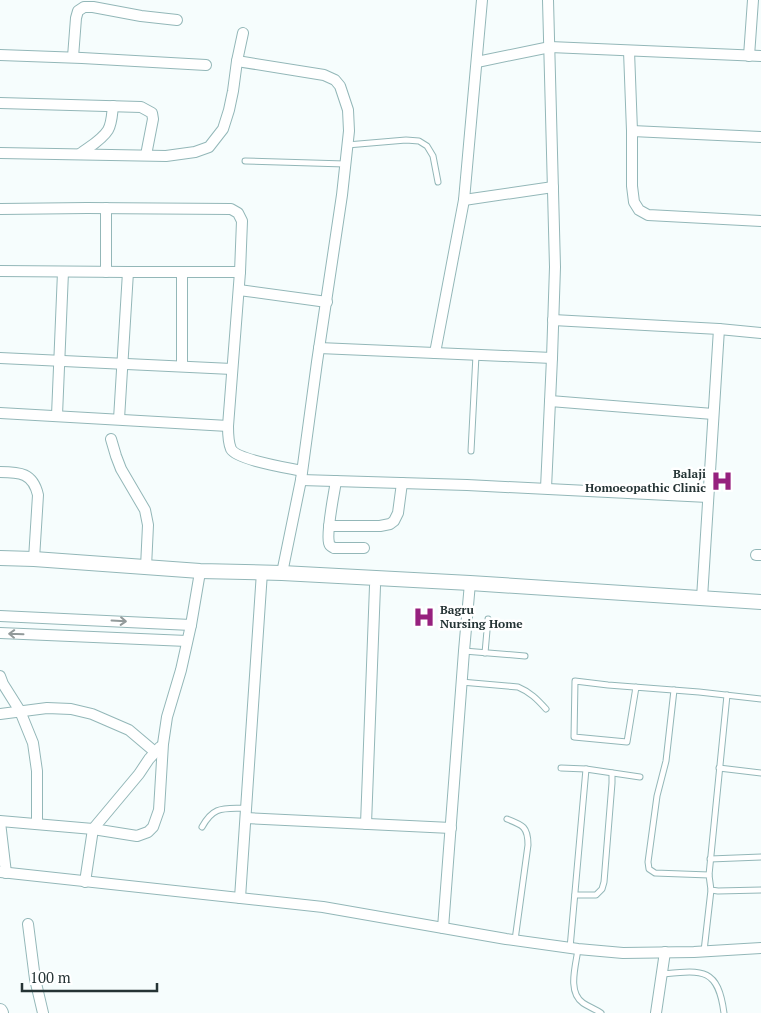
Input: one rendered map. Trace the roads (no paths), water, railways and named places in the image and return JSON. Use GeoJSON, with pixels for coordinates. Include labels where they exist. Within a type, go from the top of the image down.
{"type":"FeatureCollection","features":[{"type":"Feature","properties":{"kind":"main road"},"geometry":{"type":"LineString","coordinates":[[0,558],[200,571],[375,586],[470,586],[761,602]]}},
{"type":"Feature","properties":{"kind":"main road"},"geometry":{"type":"LineString","coordinates":[[0,566],[199,578],[262,576],[282,573],[761,608]]}},
{"type":"Feature","properties":{"kind":"street"},"geometry":{"type":"LineString","coordinates":[[435,353],[464,200],[482,0]]}},
{"type":"Feature","properties":{"kind":"street"},"geometry":{"type":"LineString","coordinates":[[546,488],[555,268],[548,0]]}},
{"type":"Feature","properties":{"kind":"street"},"geometry":{"type":"LineString","coordinates":[[749,56],[753,0]]}},
{"type":"Feature","properties":{"kind":"street"},"geometry":{"type":"LineString","coordinates":[[73,57],[76,18],[78,11],[84,7],[177,20]]}},
{"type":"Feature","properties":{"kind":"street"},"geometry":{"type":"LineString","coordinates":[[0,153],[166,156],[195,152],[209,147],[223,129],[229,110],[243,33]]}},
{"type":"Feature","properties":{"kind":"street"},"geometry":{"type":"LineString","coordinates":[[477,62],[550,47],[761,56]]}},
{"type":"Feature","properties":{"kind":"street"},"geometry":{"type":"LineString","coordinates":[[629,51],[632,186],[634,202],[639,210],[648,215],[761,220]]}},
{"type":"Feature","properties":{"kind":"street"},"geometry":{"type":"LineString","coordinates":[[0,55],[73,57],[206,65]]}},
{"type":"Feature","properties":{"kind":"street"},"geometry":{"type":"LineString","coordinates":[[237,61],[324,76],[335,80],[340,86],[348,110],[342,194],[327,302],[302,475],[282,573]]}},
{"type":"Feature","properties":{"kind":"street"},"geometry":{"type":"LineString","coordinates":[[0,103],[141,107],[152,113],[153,119],[146,155]]}},
{"type":"Feature","properties":{"kind":"street"},"geometry":{"type":"LineString","coordinates":[[80,154],[103,137],[109,129],[113,106]]}},
{"type":"Feature","properties":{"kind":"street"},"geometry":{"type":"LineString","coordinates":[[632,130],[761,137]]}},
{"type":"Feature","properties":{"kind":"street"},"geometry":{"type":"LineString","coordinates":[[464,200],[553,187]]}},
{"type":"Feature","properties":{"kind":"street"},"geometry":{"type":"LineString","coordinates":[[106,208],[106,272]]}},
{"type":"Feature","properties":{"kind":"street"},"geometry":{"type":"LineString","coordinates":[[0,209],[231,209],[238,213],[242,221],[240,272],[228,426],[229,441],[232,450],[236,454],[302,475],[336,481],[708,496]]}},
{"type":"Feature","properties":{"kind":"street"},"geometry":{"type":"LineString","coordinates":[[0,271],[240,272]]}},
{"type":"Feature","properties":{"kind":"street"},"geometry":{"type":"LineString","coordinates":[[58,416],[63,272]]}},
{"type":"Feature","properties":{"kind":"street"},"geometry":{"type":"LineString","coordinates":[[119,419],[128,272]]}},
{"type":"Feature","properties":{"kind":"street"},"geometry":{"type":"LineString","coordinates":[[182,272],[182,366]]}},
{"type":"Feature","properties":{"kind":"street"},"geometry":{"type":"LineString","coordinates":[[239,290],[327,302]]}},
{"type":"Feature","properties":{"kind":"street"},"geometry":{"type":"LineString","coordinates":[[553,320],[761,333]]}},
{"type":"Feature","properties":{"kind":"street"},"geometry":{"type":"LineString","coordinates":[[702,598],[719,329]]}},
{"type":"Feature","properties":{"kind":"street"},"geometry":{"type":"LineString","coordinates":[[319,348],[552,358]]}},
{"type":"Feature","properties":{"kind":"street"},"geometry":{"type":"LineString","coordinates":[[0,358],[232,369]]}},
{"type":"Feature","properties":{"kind":"street"},"geometry":{"type":"LineString","coordinates":[[550,401],[713,414]]}},
{"type":"Feature","properties":{"kind":"street"},"geometry":{"type":"LineString","coordinates":[[0,412],[228,426]]}},
{"type":"Feature","properties":{"kind":"street"},"geometry":{"type":"LineString","coordinates":[[111,439],[121,469],[145,510],[148,525],[146,567]]}},
{"type":"Feature","properties":{"kind":"street"},"geometry":{"type":"LineString","coordinates":[[0,472],[20,473],[31,478],[36,485],[38,495],[34,559]]}},
{"type":"Feature","properties":{"kind":"street"},"geometry":{"type":"LineString","coordinates":[[336,481],[328,542],[334,548],[364,548]]}},
{"type":"Feature","properties":{"kind":"street"},"geometry":{"type":"LineString","coordinates":[[329,526],[380,526],[390,524],[398,514],[402,483]]}},
{"type":"Feature","properties":{"kind":"street"},"geometry":{"type":"LineString","coordinates":[[240,898],[262,576]]}},
{"type":"Feature","properties":{"kind":"street"},"geometry":{"type":"LineString","coordinates":[[199,578],[181,670],[159,748],[159,810],[153,827],[148,832],[137,836],[94,829],[0,821],[3,873],[323,907],[515,940],[623,953],[761,948]]}},
{"type":"Feature","properties":{"kind":"street"},"geometry":{"type":"LineString","coordinates":[[366,824],[375,586]]}},
{"type":"Feature","properties":{"kind":"street"},"geometry":{"type":"LineString","coordinates":[[443,928],[470,586]]}},
{"type":"Feature","properties":{"kind":"street"},"geometry":{"type":"LineString","coordinates":[[0,616],[191,625]]}},
{"type":"Feature","properties":{"kind":"street"},"geometry":{"type":"LineString","coordinates":[[49,618],[50,635]]}},
{"type":"Feature","properties":{"kind":"street"},"geometry":{"type":"LineString","coordinates":[[95,620],[95,637]]}},
{"type":"Feature","properties":{"kind":"street"},"geometry":{"type":"LineString","coordinates":[[147,623],[147,639]]}},
{"type":"Feature","properties":{"kind":"street"},"geometry":{"type":"LineString","coordinates":[[0,633],[187,641]]}},
{"type":"Feature","properties":{"kind":"street"},"geometry":{"type":"LineString","coordinates":[[0,676],[20,711],[33,743],[37,771],[37,824]]}},
{"type":"Feature","properties":{"kind":"street"},"geometry":{"type":"LineString","coordinates":[[0,714],[47,708],[71,709],[92,714],[129,730],[159,748]]}},
{"type":"Feature","properties":{"kind":"street"},"geometry":{"type":"LineString","coordinates":[[85,882],[94,829],[159,748]]}},
{"type":"Feature","properties":{"kind":"street"},"geometry":{"type":"LineString","coordinates":[[246,813],[366,824],[451,828]]}},
{"type":"Feature","properties":{"kind":"street"},"geometry":{"type":"LineString","coordinates":[[28,924],[34,970],[43,1013]]}},
{"type":"Feature","properties":{"kind":"street"},"geometry":{"type":"LineString","coordinates":[[656,1013],[665,952]]}},
{"type":"Feature","properties":{"kind":"lane"},"geometry":{"type":"LineString","coordinates":[[347,145],[406,140],[419,141],[427,146],[433,156],[438,182]]}},
{"type":"Feature","properties":{"kind":"lane"},"geometry":{"type":"LineString","coordinates":[[245,161],[345,164]]}},
{"type":"Feature","properties":{"kind":"lane"},"geometry":{"type":"LineString","coordinates":[[471,451],[476,355]]}},
{"type":"Feature","properties":{"kind":"lane"},"geometry":{"type":"LineString","coordinates":[[485,653],[488,619]]}},
{"type":"Feature","properties":{"kind":"lane"},"geometry":{"type":"LineString","coordinates":[[464,651],[524,656]]}},
{"type":"Feature","properties":{"kind":"lane"},"geometry":{"type":"LineString","coordinates":[[636,687],[627,742],[574,737],[575,681],[727,695],[761,700]]}},
{"type":"Feature","properties":{"kind":"lane"},"geometry":{"type":"LineString","coordinates":[[461,682],[518,687],[533,695],[546,709]]}},
{"type":"Feature","properties":{"kind":"lane"},"geometry":{"type":"LineString","coordinates":[[674,690],[666,761],[656,796],[648,862],[649,868],[655,872],[709,875]]}},
{"type":"Feature","properties":{"kind":"lane"},"geometry":{"type":"LineString","coordinates":[[704,951],[711,890],[709,875],[710,859],[727,695]]}},
{"type":"Feature","properties":{"kind":"lane"},"geometry":{"type":"LineString","coordinates":[[561,768],[586,769],[640,777]]}},
{"type":"Feature","properties":{"kind":"lane"},"geometry":{"type":"LineString","coordinates":[[719,768],[761,773]]}},
{"type":"Feature","properties":{"kind":"lane"},"geometry":{"type":"LineString","coordinates":[[586,769],[575,895],[574,990],[581,1002],[601,1013]]}},
{"type":"Feature","properties":{"kind":"lane"},"geometry":{"type":"LineString","coordinates":[[575,895],[596,895],[602,890],[606,861],[612,773]]}},
{"type":"Feature","properties":{"kind":"lane"},"geometry":{"type":"LineString","coordinates":[[202,827],[212,813],[221,809],[246,813]]}},
{"type":"Feature","properties":{"kind":"lane"},"geometry":{"type":"LineString","coordinates":[[507,820],[520,824],[528,834],[515,940]]}},
{"type":"Feature","properties":{"kind":"lane"},"geometry":{"type":"LineString","coordinates":[[710,859],[761,857]]}},
{"type":"Feature","properties":{"kind":"lane"},"geometry":{"type":"LineString","coordinates":[[711,890],[761,890]]}},
{"type":"Feature","properties":{"kind":"lane"},"geometry":{"type":"LineString","coordinates":[[662,974],[689,971],[710,976],[716,982],[722,999],[724,1013]]}},
{"type":"Feature","properties":{"kind":"place","name":"Balaji Homoeopathic Clinic"},"geometry":{"type":"Point","coordinates":[722,481]}},
{"type":"Feature","properties":{"kind":"place","name":"Bagru Nursing Home"},"geometry":{"type":"Point","coordinates":[424,617]}}]}
